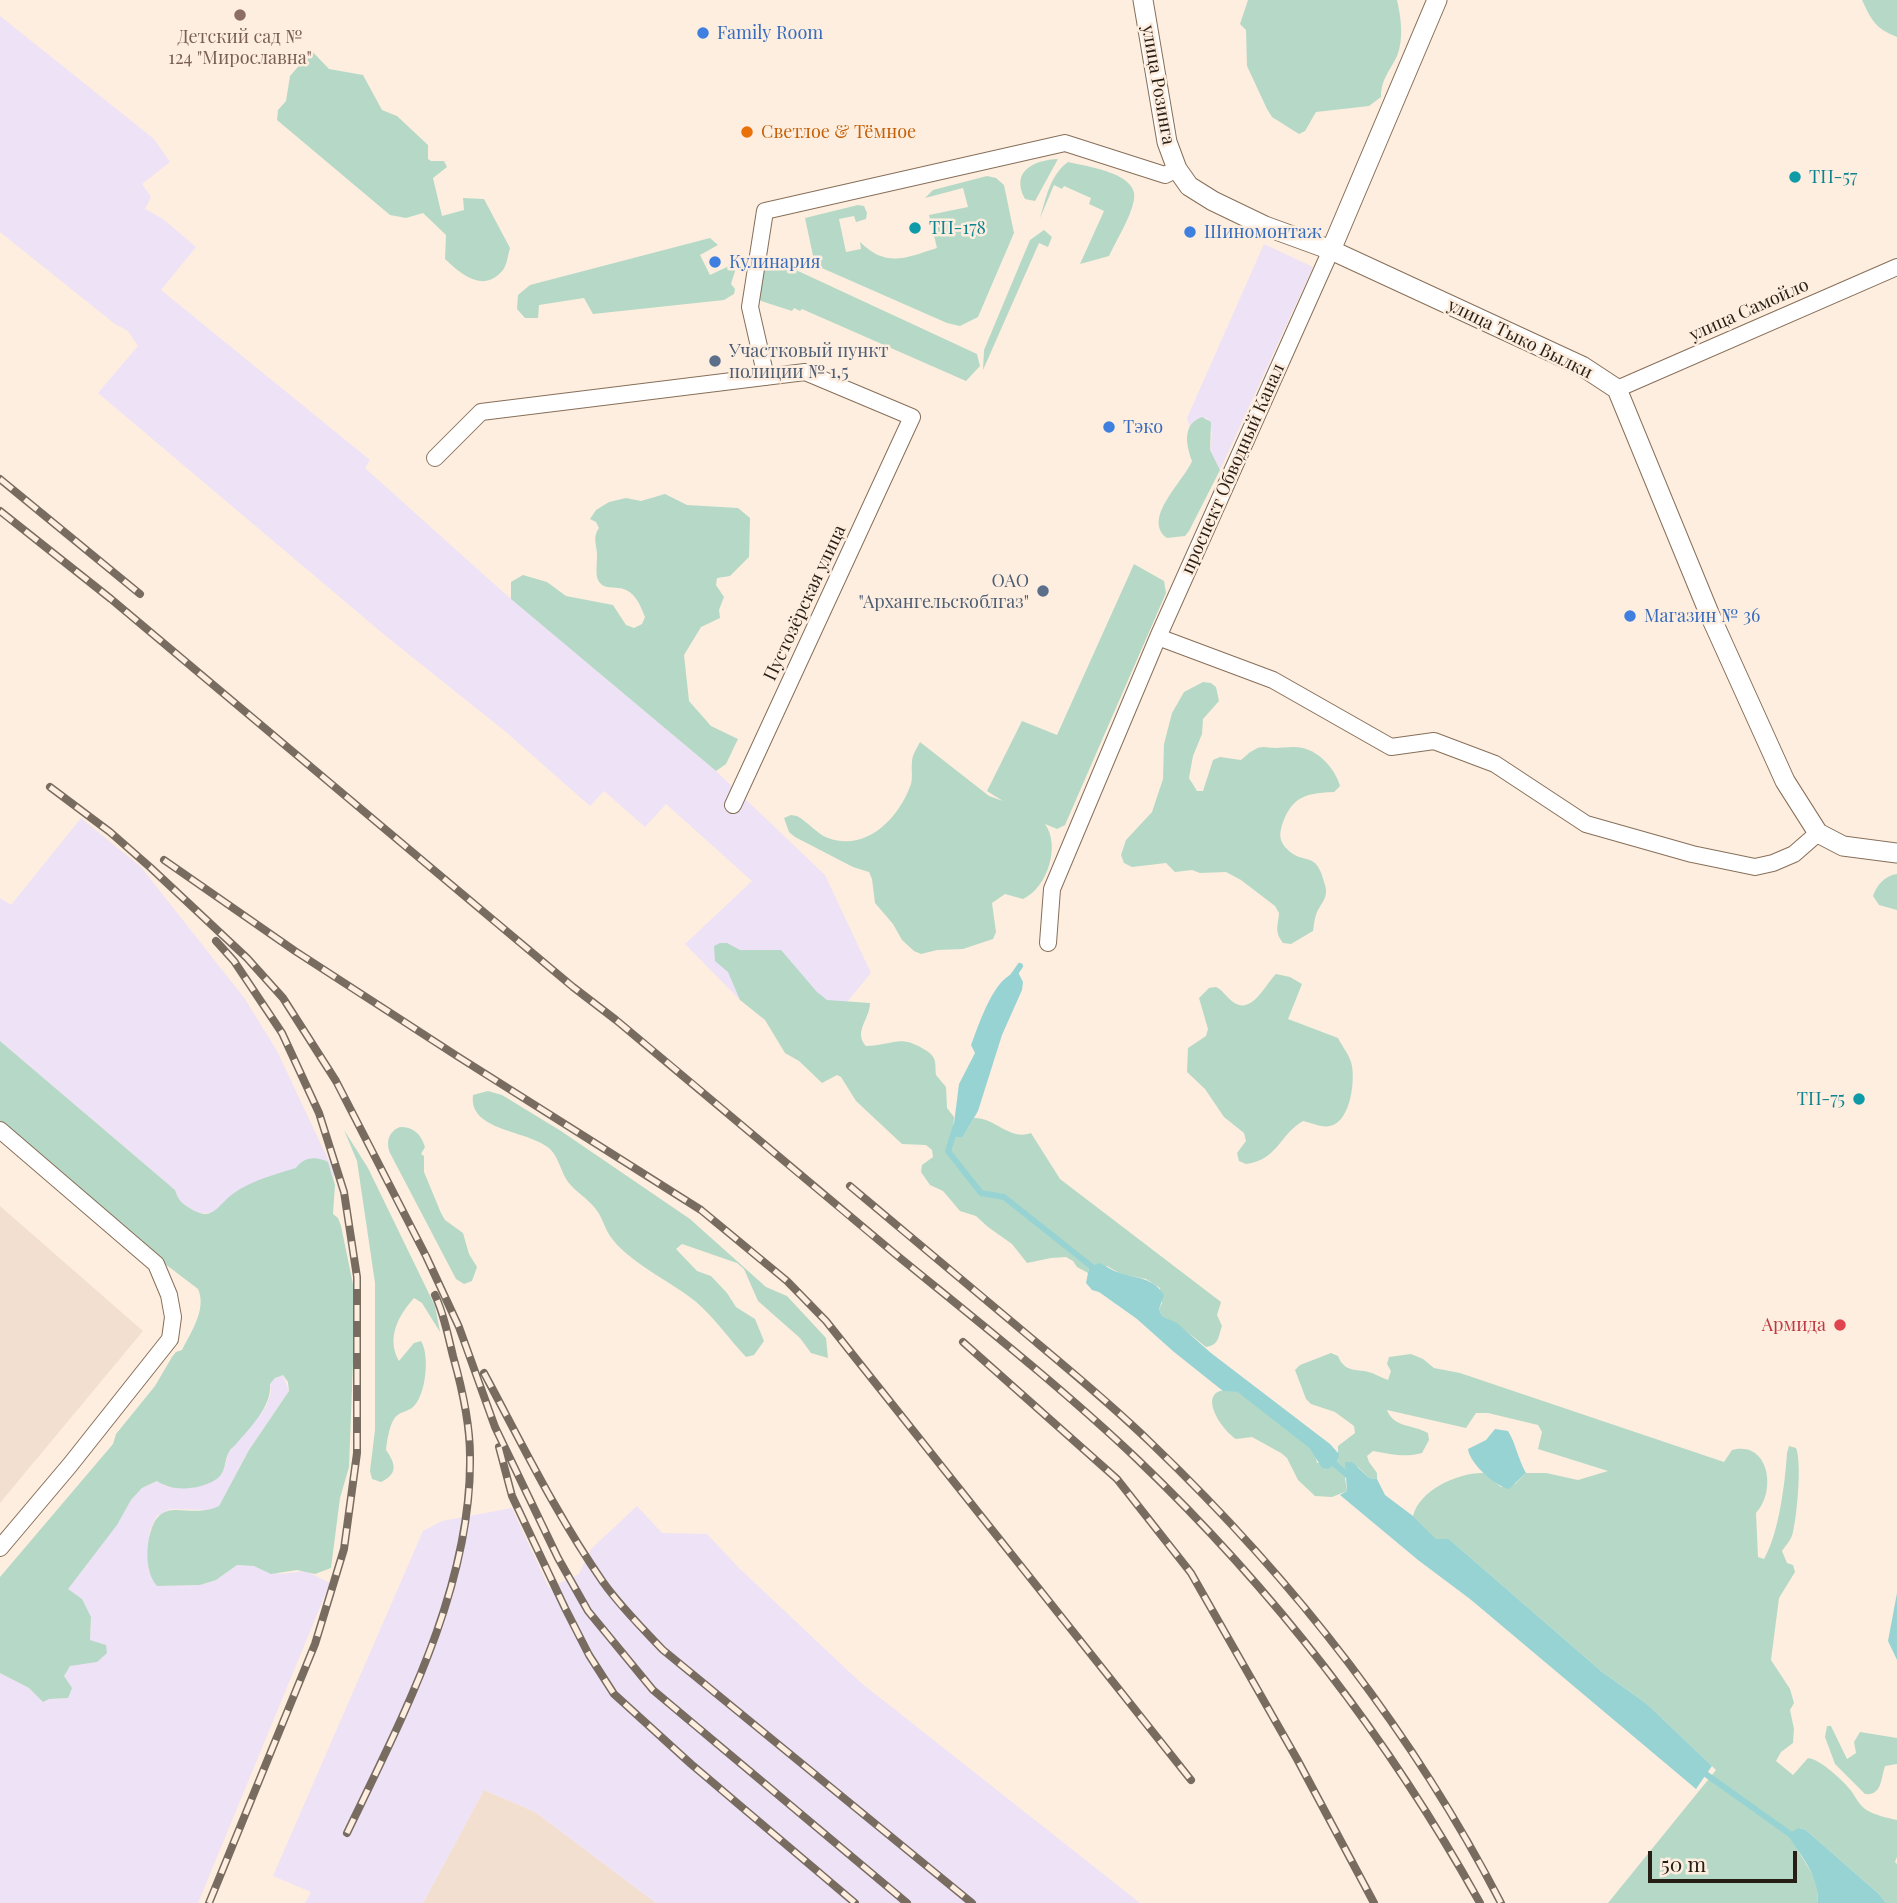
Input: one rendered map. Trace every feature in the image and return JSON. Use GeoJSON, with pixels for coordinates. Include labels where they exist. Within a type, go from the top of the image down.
{"type":"FeatureCollection","features":[{"type":"Feature","properties":{"kind":"street","name":"улица Розинга"},"geometry":{"type":"LineString","coordinates":[[1143,0],[1167,142],[1177,169]]}},
{"type":"Feature","properties":{"kind":"street","name":"проспект Обводный Канал"},"geometry":{"type":"LineString","coordinates":[[1048,943],[1052,889],[1158,637],[1331,250],[1437,0]]}},
{"type":"Feature","properties":{"kind":"street"},"geometry":{"type":"LineString","coordinates":[[435,458],[481,412],[766,377],[750,307],[765,211],[1065,143],[1165,174],[1177,169]]}},
{"type":"Feature","properties":{"kind":"street","name":"улица Тыко Вылки"},"geometry":{"type":"LineString","coordinates":[[1177,169],[1189,186],[1213,201],[1265,226],[1331,250],[1582,366],[1617,389]]}},
{"type":"Feature","properties":{"kind":"street","name":"улица Самойло"},"geometry":{"type":"LineString","coordinates":[[1617,389],[1897,267]]}},
{"type":"Feature","properties":{"kind":"street","name":"Пустозёрская улица"},"geometry":{"type":"LineString","coordinates":[[733,805],[912,417],[805,372],[766,377]]}},
{"type":"Feature","properties":{"kind":"street"},"geometry":{"type":"LineString","coordinates":[[1617,389],[1709,613],[1786,782],[1818,833],[1843,846],[1897,853]]}},
{"type":"Feature","properties":{"kind":"street"},"geometry":{"type":"LineString","coordinates":[[1158,637],[1273,680],[1391,747],[1434,741],[1495,764],[1586,824],[1692,854],[1755,867],[1794,854],[1818,833]]}},
{"type":"Feature","properties":{"kind":"street"},"geometry":{"type":"LineString","coordinates":[[0,1130],[156,1264],[169,1295],[173,1317],[170,1339],[0,1548]]}},
{"type":"Feature","properties":{"kind":"shaded area"},"geometry":{"type":"Polygon","coordinates":[[[0,16],[154,139],[170,162],[142,184],[151,197],[145,209],[163,219],[196,247],[161,290],[370,460],[365,468],[503,592],[716,771],[825,875],[871,973],[847,1002],[740,1000],[685,944],[752,881],[666,804],[645,827],[604,791],[590,806],[506,732],[387,637],[98,393],[138,346],[128,331],[115,324],[0,232],[0,16]]]}},
{"type":"Feature","properties":{"kind":"shaded area"},"geometry":{"type":"Polygon","coordinates":[[[1264,244],[1313,267],[1220,470],[1210,450],[1212,433],[1207,418],[1196,419],[1190,428],[1187,418],[1264,244]]]}},
{"type":"Feature","properties":{"kind":"shaded area"},"geometry":{"type":"Polygon","coordinates":[[[81,818],[141,867],[245,999],[277,1051],[335,1174],[333,1179],[331,1169],[296,1168],[234,1193],[212,1213],[197,1213],[179,1201],[175,1190],[0,1041],[0,898],[11,905],[81,818]]]}},
{"type":"Feature","properties":{"kind":"shaded area"},"geometry":{"type":"Polygon","coordinates":[[[0,1206],[143,1331],[0,1503],[0,1206]]]}},
{"type":"Feature","properties":{"kind":"shaded area"},"geometry":{"type":"Polygon","coordinates":[[[283,1375],[289,1391],[249,1450],[219,1506],[212,1510],[170,1509],[157,1516],[150,1530],[147,1554],[149,1571],[157,1586],[200,1585],[216,1580],[237,1565],[254,1566],[280,1574],[306,1571],[330,1583],[198,1903],[0,1903],[0,1673],[29,1688],[43,1702],[68,1698],[64,1676],[66,1669],[74,1664],[88,1663],[103,1643],[90,1640],[91,1617],[82,1599],[67,1589],[142,1488],[158,1481],[165,1486],[182,1488],[200,1485],[215,1480],[222,1474],[229,1452],[266,1407],[271,1392],[270,1384],[283,1375]]]}},
{"type":"Feature","properties":{"kind":"shaded area"},"geometry":{"type":"Polygon","coordinates":[[[637,1506],[662,1533],[707,1534],[739,1568],[860,1682],[1140,1903],[656,1903],[535,1812],[484,1790],[423,1903],[305,1903],[311,1892],[273,1876],[423,1531],[442,1521],[512,1508],[549,1588],[579,1574],[591,1549],[637,1506]]]}},
{"type":"Feature","properties":{"kind":"shaded area"},"geometry":{"type":"Polygon","coordinates":[[[484,1790],[535,1812],[656,1903],[423,1903],[484,1790]]]}},
{"type":"Feature","properties":{"kind":"green space"},"geometry":{"type":"Polygon","coordinates":[[[1248,0],[1397,0],[1401,42],[1384,80],[1381,97],[1369,106],[1316,112],[1305,131],[1299,134],[1272,117],[1247,66],[1246,30],[1240,24],[1248,0]]]}},
{"type":"Feature","properties":{"kind":"green space"},"geometry":{"type":"Polygon","coordinates":[[[1862,0],[1897,0],[1897,37],[1875,23],[1862,0]]]}},
{"type":"Feature","properties":{"kind":"green space"},"geometry":{"type":"Polygon","coordinates":[[[310,49],[329,69],[363,75],[382,110],[397,116],[428,145],[428,159],[444,161],[447,167],[433,178],[442,216],[464,210],[463,198],[484,199],[510,248],[504,268],[495,277],[480,281],[458,270],[445,259],[446,235],[423,213],[406,218],[390,215],[277,120],[278,110],[286,101],[290,76],[310,49]]]}},
{"type":"Feature","properties":{"kind":"green space"},"geometry":{"type":"Polygon","coordinates":[[[1058,159],[1035,201],[1025,199],[1020,181],[1027,169],[1041,162],[1058,159]]]}},
{"type":"Feature","properties":{"kind":"green space"},"geometry":{"type":"Polygon","coordinates":[[[1068,162],[1110,172],[1129,183],[1134,191],[1130,214],[1109,256],[1080,264],[1104,211],[1089,204],[1091,198],[1064,186],[1062,189],[1054,185],[1040,218],[1053,180],[1068,162]]]}},
{"type":"Feature","properties":{"kind":"green space"},"geometry":{"type":"Polygon","coordinates":[[[987,176],[996,178],[1004,185],[1014,233],[978,317],[960,326],[947,323],[815,265],[805,218],[858,205],[864,206],[866,219],[856,222],[854,216],[839,219],[846,252],[861,249],[860,242],[888,258],[906,257],[937,248],[929,215],[968,207],[963,188],[925,198],[933,190],[987,176]]]}},
{"type":"Feature","properties":{"kind":"green space"},"geometry":{"type":"Polygon","coordinates":[[[1044,230],[1052,237],[1048,247],[1039,243],[983,370],[984,350],[1030,240],[1044,230]]]}},
{"type":"Feature","properties":{"kind":"green space"},"geometry":{"type":"Polygon","coordinates":[[[710,238],[718,245],[700,255],[710,275],[729,266],[736,268],[731,284],[735,289],[734,294],[724,300],[593,314],[584,298],[539,305],[538,318],[525,318],[517,309],[518,295],[530,285],[710,238]]]}},
{"type":"Feature","properties":{"kind":"green space"},"geometry":{"type":"Polygon","coordinates":[[[783,264],[977,354],[980,366],[966,381],[802,309],[800,311],[794,308],[792,311],[761,301],[757,295],[763,269],[783,264]]]}},
{"type":"Feature","properties":{"kind":"green space"},"geometry":{"type":"Polygon","coordinates":[[[1202,417],[1211,422],[1210,450],[1220,470],[1189,531],[1185,536],[1167,538],[1160,530],[1161,511],[1192,461],[1187,442],[1188,430],[1202,417]]]}},
{"type":"Feature","properties":{"kind":"green space"},"geometry":{"type":"Polygon","coordinates":[[[665,494],[687,505],[738,508],[750,518],[749,557],[730,576],[717,578],[716,585],[724,597],[719,610],[720,618],[701,627],[684,655],[689,701],[711,726],[738,739],[726,764],[716,771],[511,599],[511,582],[523,575],[547,582],[566,596],[613,605],[626,625],[634,628],[642,624],[645,617],[633,594],[599,582],[595,538],[599,528],[596,522],[590,519],[596,510],[609,502],[626,498],[641,501],[665,494]]]}},
{"type":"Feature","properties":{"kind":"green space"},"geometry":{"type":"Polygon","coordinates":[[[1134,564],[1164,581],[1166,593],[1065,825],[1057,829],[1045,824],[1052,843],[1045,876],[1039,886],[1023,899],[1005,894],[992,903],[996,932],[993,939],[963,949],[921,954],[914,951],[902,940],[893,924],[875,903],[869,872],[853,867],[795,837],[789,832],[784,818],[797,816],[824,836],[842,841],[868,836],[890,820],[906,797],[912,781],[913,757],[920,742],[989,796],[1003,801],[987,791],[1022,721],[1057,735],[1134,564]]]}},
{"type":"Feature","properties":{"kind":"green space"},"geometry":{"type":"Polygon","coordinates":[[[1203,682],[1216,687],[1219,701],[1203,719],[1202,734],[1193,756],[1189,778],[1197,791],[1203,791],[1213,760],[1220,757],[1241,760],[1262,747],[1296,747],[1315,753],[1326,762],[1340,786],[1334,792],[1316,793],[1296,801],[1283,822],[1281,841],[1292,853],[1318,866],[1326,890],[1315,917],[1313,931],[1291,944],[1283,943],[1278,935],[1279,913],[1275,906],[1226,872],[1175,872],[1166,863],[1132,867],[1124,863],[1121,855],[1126,840],[1152,812],[1163,779],[1164,744],[1172,713],[1184,692],[1203,682]]]}},
{"type":"Feature","properties":{"kind":"green space"},"geometry":{"type":"Polygon","coordinates":[[[1897,874],[1897,910],[1879,905],[1873,896],[1882,882],[1897,874]]]}},
{"type":"Feature","properties":{"kind":"green space"},"geometry":{"type":"Polygon","coordinates":[[[727,943],[740,950],[781,950],[827,1000],[870,1003],[861,1036],[866,1046],[903,1041],[910,1042],[930,1054],[935,1061],[936,1075],[946,1087],[947,1108],[954,1117],[953,1131],[963,1137],[974,1118],[988,1121],[1016,1134],[1031,1133],[1060,1179],[1221,1302],[1217,1315],[1222,1326],[1216,1342],[1206,1347],[1162,1316],[1159,1309],[1162,1303],[1160,1288],[1146,1279],[1121,1274],[1107,1266],[1089,1268],[1088,1273],[1066,1257],[1027,1263],[1012,1244],[976,1216],[960,1211],[943,1191],[930,1185],[921,1172],[922,1165],[933,1157],[932,1150],[926,1145],[902,1144],[856,1101],[841,1077],[837,1075],[822,1083],[799,1061],[785,1053],[765,1020],[740,1000],[728,972],[715,961],[714,946],[727,943]]]}},
{"type":"Feature","properties":{"kind":"green space"},"geometry":{"type":"Polygon","coordinates":[[[1276,974],[1290,977],[1302,984],[1288,1019],[1338,1038],[1351,1062],[1352,1088],[1347,1108],[1337,1123],[1324,1126],[1303,1121],[1265,1158],[1246,1164],[1239,1161],[1237,1153],[1246,1141],[1244,1133],[1224,1117],[1205,1089],[1187,1072],[1188,1048],[1206,1036],[1208,1029],[1199,998],[1209,988],[1216,987],[1233,1002],[1246,1005],[1258,997],[1276,974]]]}},
{"type":"Feature","properties":{"kind":"green space"},"geometry":{"type":"Polygon","coordinates":[[[0,1041],[175,1190],[183,1204],[196,1212],[203,1214],[214,1211],[240,1189],[296,1168],[306,1160],[315,1158],[328,1162],[335,1185],[333,1214],[341,1226],[355,1294],[349,1467],[340,1498],[331,1568],[315,1574],[297,1570],[271,1574],[254,1566],[237,1565],[216,1580],[200,1585],[157,1586],[150,1572],[148,1544],[152,1527],[158,1517],[174,1510],[207,1510],[219,1506],[249,1450],[289,1391],[288,1382],[283,1375],[270,1384],[264,1408],[230,1451],[219,1477],[201,1486],[186,1488],[170,1487],[157,1481],[142,1488],[131,1500],[117,1525],[68,1589],[82,1599],[91,1617],[90,1640],[106,1645],[107,1653],[97,1662],[70,1666],[64,1676],[72,1688],[68,1698],[43,1702],[29,1688],[0,1673],[0,1577],[113,1444],[116,1434],[155,1386],[172,1357],[182,1350],[197,1320],[201,1304],[198,1289],[156,1257],[0,1121],[0,1041]]]}},
{"type":"Feature","properties":{"kind":"green space"},"geometry":{"type":"Polygon","coordinates":[[[488,1091],[502,1095],[561,1131],[690,1219],[766,1287],[787,1296],[826,1338],[828,1358],[811,1353],[800,1338],[758,1301],[744,1269],[737,1263],[682,1244],[676,1249],[697,1271],[711,1276],[736,1307],[755,1319],[764,1341],[754,1355],[746,1357],[695,1301],[638,1263],[618,1245],[595,1208],[568,1182],[550,1149],[502,1129],[480,1116],[474,1107],[473,1095],[488,1091]]]}},
{"type":"Feature","properties":{"kind":"green space"},"geometry":{"type":"Polygon","coordinates":[[[400,1127],[413,1130],[423,1142],[425,1147],[421,1154],[424,1156],[424,1172],[441,1213],[445,1220],[463,1233],[469,1254],[477,1267],[472,1281],[464,1284],[456,1279],[390,1153],[389,1138],[400,1127]]]}},
{"type":"Feature","properties":{"kind":"green space"},"geometry":{"type":"Polygon","coordinates":[[[344,1130],[368,1168],[435,1306],[440,1332],[422,1303],[414,1298],[403,1312],[396,1328],[395,1352],[399,1361],[414,1343],[421,1341],[424,1347],[425,1376],[417,1403],[392,1422],[386,1450],[394,1468],[390,1476],[381,1482],[372,1479],[370,1471],[375,1430],[375,1283],[357,1161],[344,1130]]]}},
{"type":"Feature","properties":{"kind":"green space"},"geometry":{"type":"Polygon","coordinates":[[[1331,1353],[1338,1356],[1348,1368],[1372,1373],[1388,1380],[1391,1371],[1387,1364],[1389,1357],[1411,1354],[1434,1368],[1460,1373],[1724,1462],[1732,1450],[1745,1449],[1754,1453],[1766,1470],[1766,1492],[1763,1504],[1756,1513],[1758,1557],[1764,1559],[1774,1536],[1789,1446],[1796,1448],[1799,1476],[1796,1514],[1792,1535],[1782,1551],[1795,1572],[1779,1598],[1771,1660],[1790,1689],[1794,1703],[1790,1710],[1794,1729],[1793,1743],[1781,1752],[1776,1761],[1793,1775],[1808,1758],[1813,1759],[1838,1777],[1865,1809],[1897,1820],[1897,1903],[1886,1903],[1806,1830],[1799,1828],[1794,1844],[1817,1882],[1818,1903],[1608,1903],[1716,1770],[1647,1704],[1601,1671],[1449,1539],[1436,1540],[1413,1516],[1423,1498],[1441,1484],[1474,1473],[1484,1473],[1501,1487],[1515,1484],[1526,1473],[1546,1473],[1578,1480],[1608,1471],[1538,1449],[1542,1432],[1538,1425],[1488,1413],[1476,1413],[1466,1428],[1387,1410],[1399,1423],[1428,1433],[1429,1440],[1422,1453],[1404,1455],[1373,1451],[1367,1456],[1377,1473],[1377,1479],[1369,1478],[1358,1467],[1345,1478],[1347,1491],[1332,1497],[1315,1496],[1298,1480],[1287,1458],[1252,1437],[1236,1439],[1221,1423],[1212,1405],[1217,1392],[1226,1390],[1245,1394],[1302,1435],[1312,1448],[1317,1463],[1338,1460],[1338,1446],[1355,1433],[1354,1426],[1335,1412],[1311,1404],[1306,1399],[1295,1370],[1300,1365],[1331,1353]]]}},
{"type":"Feature","properties":{"kind":"green space"},"geometry":{"type":"Polygon","coordinates":[[[1827,1726],[1831,1726],[1847,1759],[1856,1753],[1854,1742],[1860,1732],[1897,1738],[1897,1764],[1885,1766],[1880,1785],[1875,1792],[1865,1794],[1835,1764],[1825,1737],[1827,1726]]]}},
{"type":"Feature","properties":{"kind":"water"},"geometry":{"type":"Polygon","coordinates":[[[1018,972],[1023,982],[1022,990],[1002,1035],[978,1111],[963,1137],[956,1137],[953,1131],[959,1084],[975,1053],[971,1045],[995,991],[1009,975],[1018,972]]]}},
{"type":"Feature","properties":{"kind":"water"},"geometry":{"type":"Polygon","coordinates":[[[1099,1263],[1160,1289],[1164,1295],[1159,1309],[1162,1316],[1177,1323],[1211,1353],[1330,1444],[1339,1454],[1336,1463],[1328,1469],[1322,1468],[1301,1434],[1253,1398],[1241,1392],[1223,1391],[1137,1319],[1099,1292],[1092,1290],[1086,1283],[1089,1268],[1099,1263]]]}},
{"type":"Feature","properties":{"kind":"water"},"geometry":{"type":"Polygon","coordinates":[[[1495,1429],[1508,1431],[1526,1473],[1509,1489],[1484,1474],[1473,1461],[1468,1449],[1486,1440],[1495,1429]]]}},
{"type":"Feature","properties":{"kind":"water"},"geometry":{"type":"Polygon","coordinates":[[[1345,1462],[1352,1462],[1369,1478],[1377,1479],[1385,1495],[1413,1516],[1436,1539],[1449,1539],[1601,1671],[1647,1704],[1712,1766],[1696,1789],[1470,1599],[1340,1495],[1347,1491],[1345,1462]]]}},
{"type":"Feature","properties":{"kind":"water"},"geometry":{"type":"Polygon","coordinates":[[[1897,1593],[1897,1660],[1888,1641],[1897,1593]]]}},
{"type":"Feature","properties":{"kind":"water"},"geometry":{"type":"Polygon","coordinates":[[[1799,1828],[1806,1830],[1886,1903],[1818,1903],[1813,1876],[1789,1837],[1799,1828]]]}},
{"type":"Feature","properties":{"kind":"waterway"},"geometry":{"type":"LineString","coordinates":[[1011,979],[1020,966]]}},
{"type":"Feature","properties":{"kind":"waterway"},"geometry":{"type":"LineString","coordinates":[[956,1126],[948,1151],[981,1193],[1004,1197],[1096,1270]]}},
{"type":"Feature","properties":{"kind":"waterway"},"geometry":{"type":"LineString","coordinates":[[1241,1391],[1313,1447]]}},
{"type":"Feature","properties":{"kind":"waterway"},"geometry":{"type":"LineString","coordinates":[[1330,1460],[1351,1478]]}},
{"type":"Feature","properties":{"kind":"waterway"},"geometry":{"type":"LineString","coordinates":[[1700,1770],[1797,1839]]}},
{"type":"Feature","properties":{"kind":"railway"},"geometry":{"type":"LineString","coordinates":[[0,479],[140,594]]}},
{"type":"Feature","properties":{"kind":"railway"},"geometry":{"type":"LineString","coordinates":[[0,511],[111,599],[573,987],[1017,1354],[1137,1459],[1235,1560],[1325,1668],[1407,1783],[1480,1903]]}},
{"type":"Feature","properties":{"kind":"railway"},"geometry":{"type":"LineString","coordinates":[[50,787],[110,832],[151,868],[247,958],[283,998],[336,1081],[426,1256],[459,1327],[495,1427],[558,1558],[588,1611],[653,1690],[907,1903]]}},
{"type":"Feature","properties":{"kind":"railway"},"geometry":{"type":"LineString","coordinates":[[164,860],[295,951],[701,1210],[787,1281],[826,1321],[1191,1780]]}},
{"type":"Feature","properties":{"kind":"railway"},"geometry":{"type":"LineString","coordinates":[[209,1903],[315,1644],[344,1549],[357,1453],[357,1277],[344,1192],[319,1113],[282,1033],[234,961],[216,941]]}},
{"type":"Feature","properties":{"kind":"railway"},"geometry":{"type":"LineString","coordinates":[[850,1186],[1120,1414],[1203,1494],[1252,1547],[1300,1602],[1388,1717],[1466,1839],[1501,1903]]}},
{"type":"Feature","properties":{"kind":"railway"},"geometry":{"type":"LineString","coordinates":[[347,1833],[411,1698],[430,1650],[459,1554],[468,1505],[470,1444],[467,1418],[446,1325],[435,1295]]}},
{"type":"Feature","properties":{"kind":"railway"},"geometry":{"type":"LineString","coordinates":[[963,1342],[1117,1479],[1191,1573],[1297,1759],[1374,1903]]}},
{"type":"Feature","properties":{"kind":"railway"},"geometry":{"type":"LineString","coordinates":[[484,1373],[570,1531],[603,1582],[632,1617],[663,1650],[972,1903]]}},
{"type":"Feature","properties":{"kind":"railway"},"geometry":{"type":"LineString","coordinates":[[499,1447],[512,1496],[589,1655],[614,1694],[691,1764],[855,1903]]}},
{"type":"Feature","properties":{"kind":"place","name":"Детский сад № 124 \"Мирославна\""},"geometry":{"type":"Point","coordinates":[240,15]}},
{"type":"Feature","properties":{"kind":"place","name":"Family Room"},"geometry":{"type":"Point","coordinates":[703,33]}},
{"type":"Feature","properties":{"kind":"place","name":"Светлое & Тёмное"},"geometry":{"type":"Point","coordinates":[747,132]}},
{"type":"Feature","properties":{"kind":"place","name":"ТП-57"},"geometry":{"type":"Point","coordinates":[1795,177]}},
{"type":"Feature","properties":{"kind":"place","name":"ТП-178"},"geometry":{"type":"Point","coordinates":[915,228]}},
{"type":"Feature","properties":{"kind":"place","name":"Шиномонтаж"},"geometry":{"type":"Point","coordinates":[1190,232]}},
{"type":"Feature","properties":{"kind":"place","name":"Кулинария"},"geometry":{"type":"Point","coordinates":[715,262]}},
{"type":"Feature","properties":{"kind":"place","name":"Участковый пункт полиции № 1,5"},"geometry":{"type":"Point","coordinates":[715,361]}},
{"type":"Feature","properties":{"kind":"place","name":"Тэко"},"geometry":{"type":"Point","coordinates":[1109,427]}},
{"type":"Feature","properties":{"kind":"place","name":"ОАО \"Архангельскоблгаз\""},"geometry":{"type":"Point","coordinates":[1043,591]}},
{"type":"Feature","properties":{"kind":"place","name":"Магазин № 36"},"geometry":{"type":"Point","coordinates":[1630,616]}},
{"type":"Feature","properties":{"kind":"place","name":"ТП-75"},"geometry":{"type":"Point","coordinates":[1859,1099]}},
{"type":"Feature","properties":{"kind":"place","name":"Армида"},"geometry":{"type":"Point","coordinates":[1840,1325]}}]}
